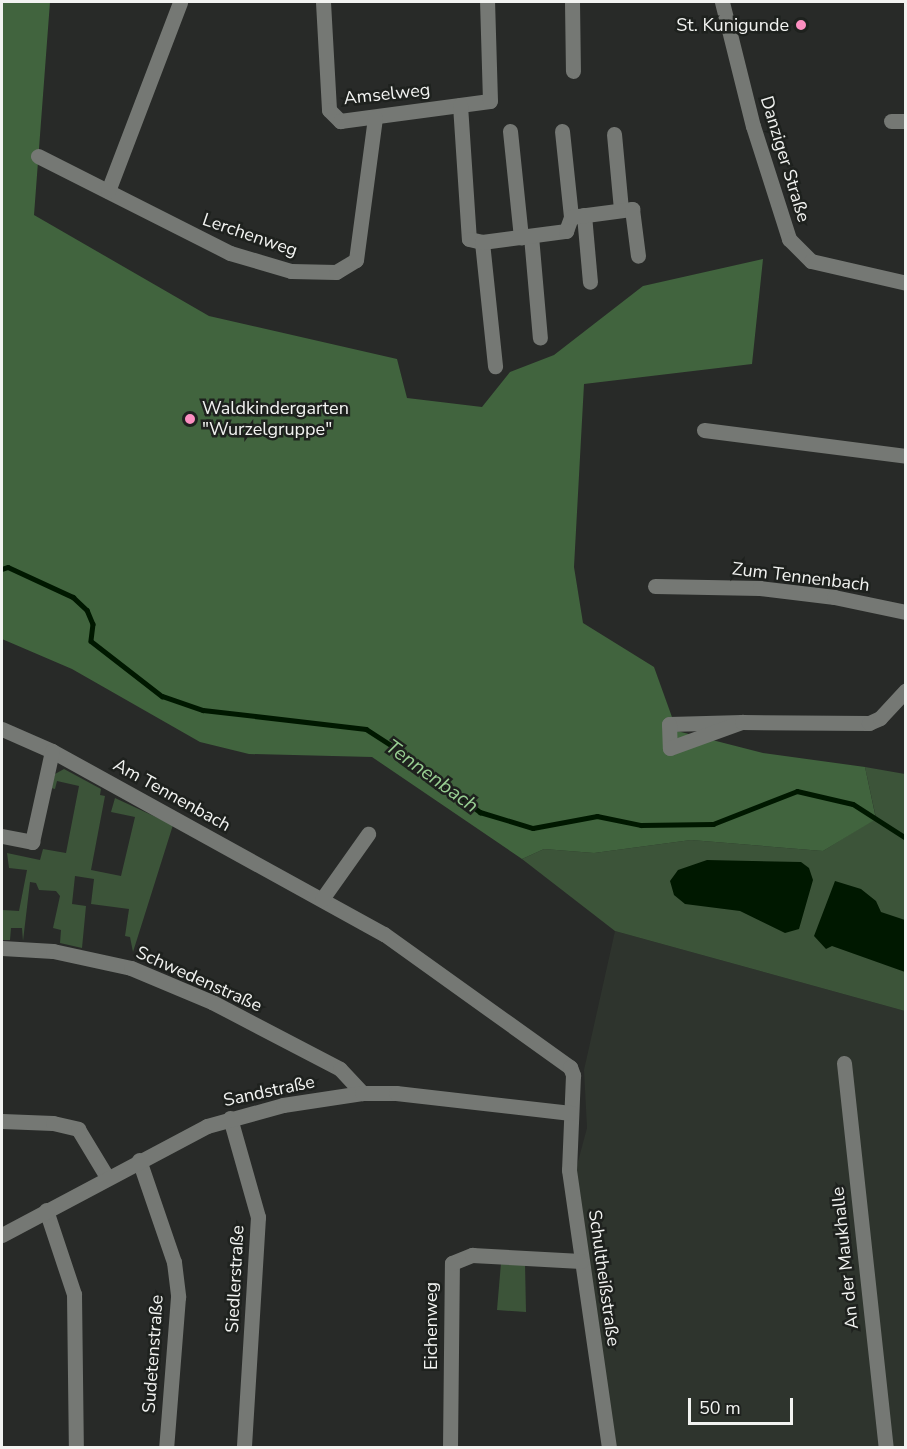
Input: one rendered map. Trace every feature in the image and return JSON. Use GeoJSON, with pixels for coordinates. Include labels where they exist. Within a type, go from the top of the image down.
{"type":"FeatureCollection","features":[{"type":"Feature","properties":{"kind":"street"},"geometry":{"type":"LineString","coordinates":[[108,191],[180,2]]}},
{"type":"Feature","properties":{"kind":"street","name":"Amselweg"},"geometry":{"type":"LineString","coordinates":[[323,2],[329,110],[340,121],[490,101],[487,2]]}},
{"type":"Feature","properties":{"kind":"street"},"geometry":{"type":"LineString","coordinates":[[572,2],[573,71]]}},
{"type":"Feature","properties":{"kind":"street","name":"Danziger Straße"},"geometry":{"type":"LineString","coordinates":[[722,2],[750,115],[789,239],[811,261],[906,283]]}},
{"type":"Feature","properties":{"kind":"street"},"geometry":{"type":"LineString","coordinates":[[460,105],[470,239],[482,242],[566,231],[577,216],[632,209],[638,256]]}},
{"type":"Feature","properties":{"kind":"street","name":"Lerchenweg"},"geometry":{"type":"LineString","coordinates":[[38,156],[230,253],[291,271],[336,273],[356,260],[375,117]]}},
{"type":"Feature","properties":{"kind":"street"},"geometry":{"type":"LineString","coordinates":[[510,131],[540,338]]}},
{"type":"Feature","properties":{"kind":"street"},"geometry":{"type":"LineString","coordinates":[[562,131],[590,282]]}},
{"type":"Feature","properties":{"kind":"street"},"geometry":{"type":"LineString","coordinates":[[614,134],[621,210]]}},
{"type":"Feature","properties":{"kind":"street"},"geometry":{"type":"LineString","coordinates":[[482,242],[495,366]]}},
{"type":"Feature","properties":{"kind":"street"},"geometry":{"type":"LineString","coordinates":[[704,430],[906,456]]}},
{"type":"Feature","properties":{"kind":"street","name":"Zum Tennenbach"},"geometry":{"type":"LineString","coordinates":[[655,586],[760,588],[834,597],[906,612]]}},
{"type":"Feature","properties":{"kind":"street"},"geometry":{"type":"LineString","coordinates":[[742,722],[869,723],[880,718],[906,690]]}},
{"type":"Feature","properties":{"kind":"street","name":"Am Tennenbach"},"geometry":{"type":"LineString","coordinates":[[2,729],[52,751],[322,899],[409,951],[570,1067],[573,1075],[571,1113]]}},
{"type":"Feature","properties":{"kind":"street"},"geometry":{"type":"LineString","coordinates":[[2,836],[32,842],[52,751]]}},
{"type":"Feature","properties":{"kind":"street"},"geometry":{"type":"LineString","coordinates":[[322,899],[368,834]]}},
{"type":"Feature","properties":{"kind":"street","name":"Schwedenstraße"},"geometry":{"type":"LineString","coordinates":[[2,948],[53,951],[141,973],[212,1002],[340,1069],[362,1093]]}},
{"type":"Feature","properties":{"kind":"street","name":"An der Maukhalle"},"geometry":{"type":"LineString","coordinates":[[843,1063],[886,1448]]}},
{"type":"Feature","properties":{"kind":"street","name":"Sandstraße"},"geometry":{"type":"LineString","coordinates":[[2,1235],[139,1160],[230,1118],[362,1093],[428,1096],[571,1113]]}},
{"type":"Feature","properties":{"kind":"street","name":"Schultheißstraße"},"geometry":{"type":"LineString","coordinates":[[571,1113],[569,1170],[609,1448]]}},
{"type":"Feature","properties":{"kind":"street","name":"Siedlerstraße"},"geometry":{"type":"LineString","coordinates":[[230,1118],[258,1217],[244,1448]]}},
{"type":"Feature","properties":{"kind":"street"},"geometry":{"type":"LineString","coordinates":[[2,1121],[53,1123],[78,1129],[107,1177]]}},
{"type":"Feature","properties":{"kind":"street","name":"Sudetenstraße"},"geometry":{"type":"LineString","coordinates":[[139,1160],[174,1262],[178,1296],[166,1448]]}},
{"type":"Feature","properties":{"kind":"street"},"geometry":{"type":"LineString","coordinates":[[46,1210],[74,1294],[76,1448]]}},
{"type":"Feature","properties":{"kind":"street","name":"Eichenweg"},"geometry":{"type":"LineString","coordinates":[[450,1448],[452,1263],[471,1255],[581,1261]]}},
{"type":"Feature","properties":{"kind":"shaded area"},"geometry":{"type":"Polygon","coordinates":[[[865,767],[905,774],[905,1011],[615,931],[522,859],[544,849],[594,853],[691,840],[823,851],[876,818],[865,767]]]}},
{"type":"Feature","properties":{"kind":"shaded area"},"geometry":{"type":"Polygon","coordinates":[[[64,769],[101,789],[100,795],[105,796],[91,870],[121,876],[135,817],[111,812],[115,798],[173,825],[133,952],[130,937],[125,936],[129,909],[91,904],[94,879],[75,876],[72,904],[86,906],[82,948],[60,943],[61,930],[53,928],[60,896],[56,891],[39,890],[36,883],[30,882],[23,941],[22,928],[11,928],[10,940],[2,940],[2,910],[19,911],[27,870],[9,868],[7,853],[40,860],[43,849],[66,853],[79,786],[57,781],[55,789],[51,788],[55,774],[64,769]]]}},
{"type":"Feature","properties":{"kind":"shaded area"},"geometry":{"type":"Polygon","coordinates":[[[707,860],[801,862],[809,868],[813,880],[799,929],[785,933],[740,911],[685,904],[674,895],[670,881],[678,870],[707,860]]]}},
{"type":"Feature","properties":{"kind":"shaded area"},"geometry":{"type":"Polygon","coordinates":[[[835,881],[861,889],[876,901],[881,912],[905,920],[905,972],[832,946],[826,949],[814,936],[835,881]]]}},
{"type":"Feature","properties":{"kind":"shaded area"},"geometry":{"type":"Polygon","coordinates":[[[615,931],[905,1011],[905,1447],[609,1447],[576,1169],[587,1128],[584,1070],[615,931]]]}},
{"type":"Feature","properties":{"kind":"shaded area"},"geometry":{"type":"Polygon","coordinates":[[[501,1263],[525,1264],[526,1312],[497,1310],[501,1263]]]}},
{"type":"Feature","properties":{"kind":"green space"},"geometry":{"type":"Polygon","coordinates":[[[2,2],[50,2],[34,215],[209,316],[397,359],[407,398],[482,407],[510,372],[554,355],[643,286],[763,259],[752,364],[584,384],[574,567],[583,623],[654,667],[677,731],[763,753],[865,767],[876,819],[823,851],[691,840],[594,853],[544,849],[522,859],[372,757],[249,754],[200,742],[72,669],[2,639],[2,2]]]}},
{"type":"Feature","properties":{"kind":"waterway","name":"Tennenbach"},"geometry":{"type":"LineString","coordinates":[[2,569],[8,567],[73,597],[87,610],[93,624],[91,641],[162,696],[203,710],[366,729],[411,758],[480,812],[533,828],[597,816],[641,825],[713,824],[797,791],[853,804],[906,838]]}},
{"type":"Feature","properties":{"kind":"place","name":"St. Kunigunde"},"geometry":{"type":"Point","coordinates":[801,25]}},
{"type":"Feature","properties":{"kind":"place","name":"Waldkindergarten \"Wurzelgruppe\""},"geometry":{"type":"Point","coordinates":[190,419]}}]}
